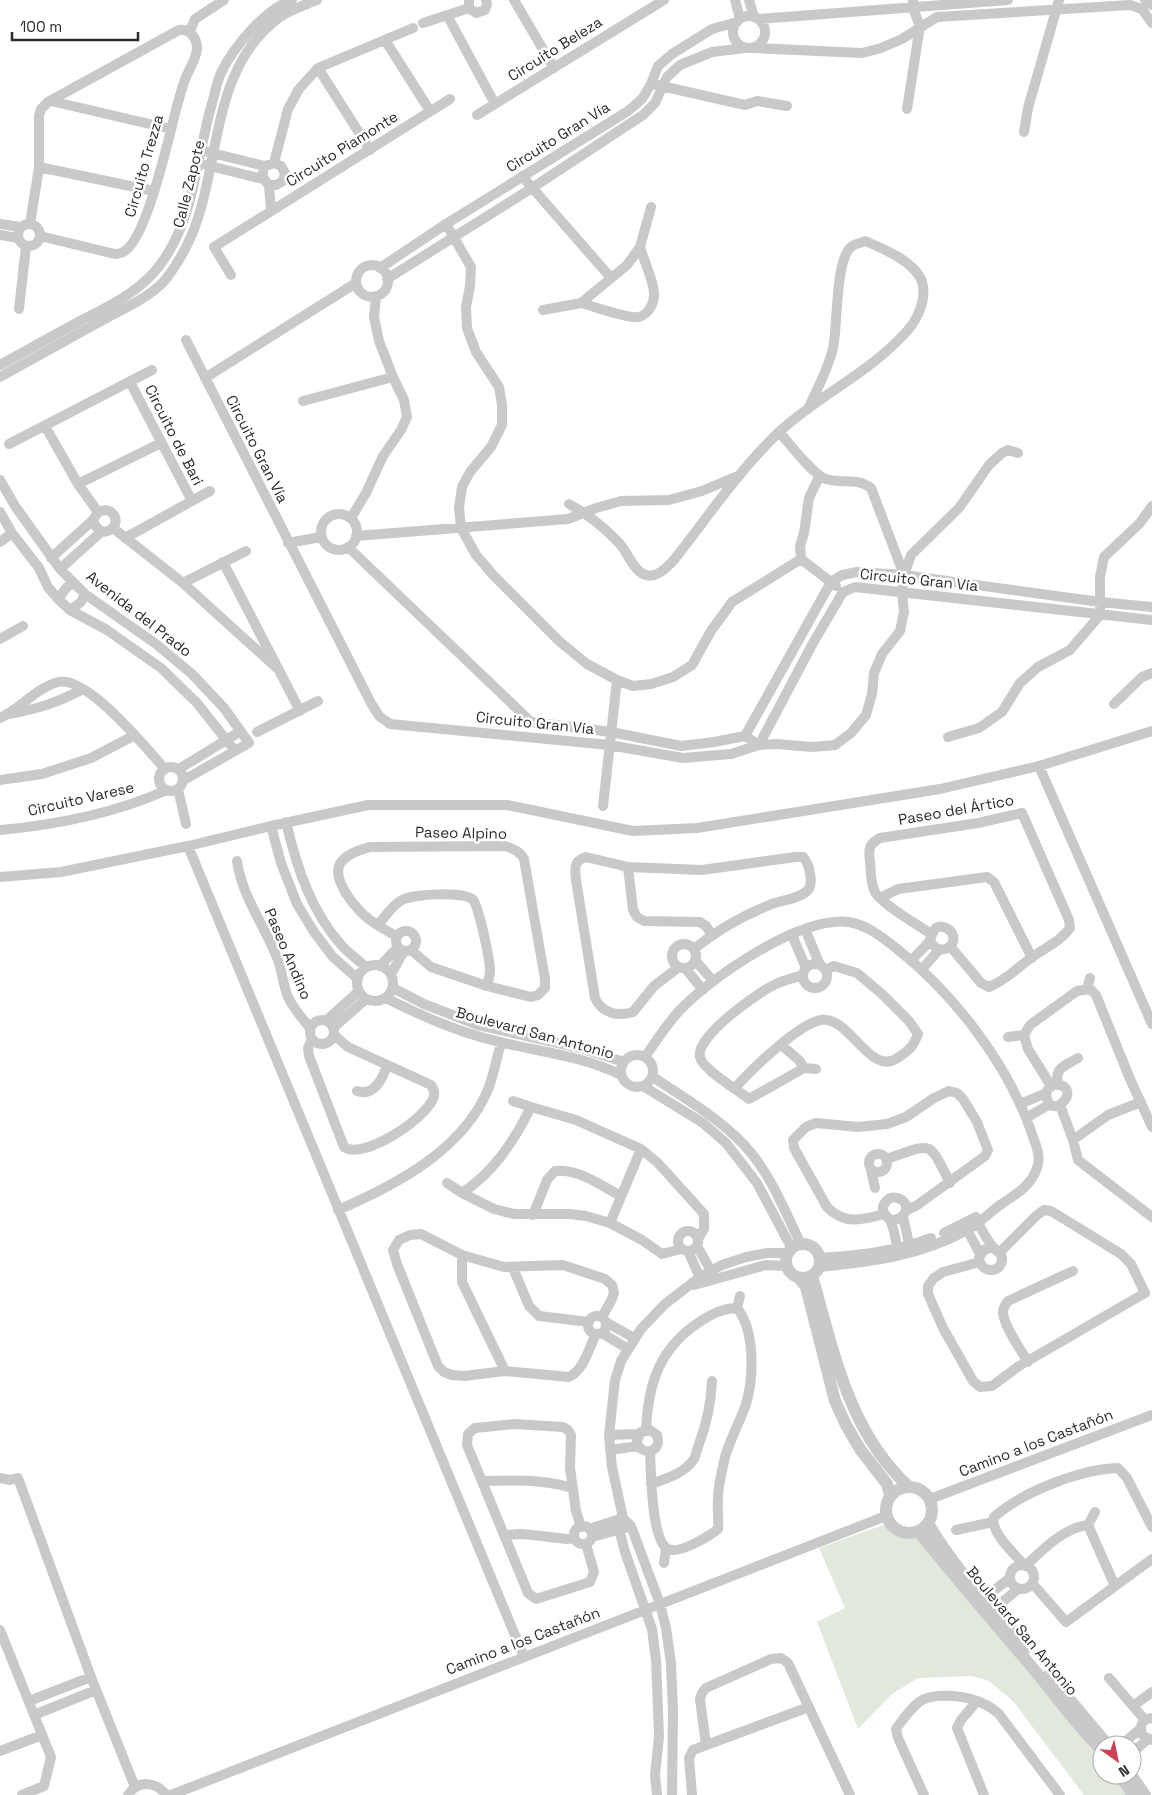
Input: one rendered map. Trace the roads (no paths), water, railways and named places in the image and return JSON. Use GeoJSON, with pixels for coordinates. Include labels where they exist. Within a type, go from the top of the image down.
{"type":"FeatureCollection","features":[{"type":"Feature","properties":{"kind":"street"},"geometry":{"type":"LineString","coordinates":[[19,309],[26,246],[23,230],[39,167],[39,116],[41,109],[51,101],[179,30],[184,29],[190,32],[195,19],[224,0]]}},
{"type":"Feature","properties":{"kind":"street","name":"Calle Zapote"},"geometry":{"type":"LineString","coordinates":[[0,365],[123,298],[146,280],[169,252],[181,230],[189,205],[209,114],[220,75],[236,47],[272,10],[292,0]]}},
{"type":"Feature","properties":{"kind":"street","name":"Calle Zapote"},"geometry":{"type":"LineString","coordinates":[[0,377],[141,299],[165,280],[184,252],[193,233],[201,208],[231,80],[246,53],[279,18],[290,11],[318,0]]}},
{"type":"Feature","properties":{"kind":"street"},"geometry":{"type":"LineString","coordinates":[[514,0],[554,68]]}},
{"type":"Feature","properties":{"kind":"street"},"geometry":{"type":"LineString","coordinates":[[735,0],[739,20]]}},
{"type":"Feature","properties":{"kind":"street"},"geometry":{"type":"LineString","coordinates":[[749,0],[756,18],[764,26],[765,35],[762,43],[749,48],[737,43],[733,35],[734,26],[745,17],[756,18],[913,3],[1008,0]]}},
{"type":"Feature","properties":{"kind":"street"},"geometry":{"type":"LineString","coordinates":[[1145,0],[1152,5]]}},
{"type":"Feature","properties":{"kind":"street"},"geometry":{"type":"LineString","coordinates":[[423,23],[447,15],[469,4],[473,12],[480,13],[485,10],[488,1]]}},
{"type":"Feature","properties":{"kind":"street","name":"Circuito Beleza"},"geometry":{"type":"LineString","coordinates":[[477,115],[658,2]]}},
{"type":"Feature","properties":{"kind":"street"},"geometry":{"type":"LineString","coordinates":[[907,109],[920,26],[913,3]]}},
{"type":"Feature","properties":{"kind":"street"},"geometry":{"type":"LineString","coordinates":[[1024,132],[1028,108],[1058,5]]}},
{"type":"Feature","properties":{"kind":"street","name":"Circuito Gran Vía"},"geometry":{"type":"LineString","coordinates":[[387,279],[532,188],[642,115],[655,103],[667,77],[680,65],[712,52],[749,48],[862,53],[881,48],[902,39],[937,17],[1058,5],[1130,5],[1142,9],[1151,18]]}},
{"type":"Feature","properties":{"kind":"street"},"geometry":{"type":"LineString","coordinates":[[447,15],[495,104]]}},
{"type":"Feature","properties":{"kind":"street","name":"Circuito Gran Vía"},"geometry":{"type":"LineString","coordinates":[[380,268],[446,224],[628,111],[642,99],[651,84],[658,66],[672,54],[712,29],[739,20]]}},
{"type":"Feature","properties":{"kind":"street","name":"Circuito Piamonte"},"geometry":{"type":"LineString","coordinates":[[271,212],[266,182],[262,172],[270,165],[288,109],[299,89],[318,68],[413,28]]}},
{"type":"Feature","properties":{"kind":"street","name":"Circuito Trezza"},"geometry":{"type":"LineString","coordinates":[[40,236],[115,254],[123,252],[128,248],[139,232],[149,210],[185,79],[196,55],[195,38],[190,32]]}},
{"type":"Feature","properties":{"kind":"street"},"geometry":{"type":"LineString","coordinates":[[385,40],[430,111]]}},
{"type":"Feature","properties":{"kind":"street"},"geometry":{"type":"LineString","coordinates":[[318,68],[370,150]]}},
{"type":"Feature","properties":{"kind":"street"},"geometry":{"type":"LineString","coordinates":[[651,84],[745,106],[757,101],[787,106]]}},
{"type":"Feature","properties":{"kind":"street","name":"Circuito Piamonte"},"geometry":{"type":"LineString","coordinates":[[231,275],[214,247],[450,99]]}},
{"type":"Feature","properties":{"kind":"street"},"geometry":{"type":"LineString","coordinates":[[51,101],[171,129]]}},
{"type":"Feature","properties":{"kind":"street","name":"Circuito Piamonte"},"geometry":{"type":"LineString","coordinates":[[198,164],[276,185],[283,180],[284,173],[281,166],[201,151]]}},
{"type":"Feature","properties":{"kind":"street"},"geometry":{"type":"LineString","coordinates":[[39,167],[154,191]]}},
{"type":"Feature","properties":{"kind":"street"},"geometry":{"type":"LineString","coordinates":[[522,176],[611,278]]}},
{"type":"Feature","properties":{"kind":"street"},"geometry":{"type":"LineString","coordinates":[[581,303],[627,265],[640,247],[651,207]]}},
{"type":"Feature","properties":{"kind":"street"},"geometry":{"type":"LineString","coordinates":[[0,224],[23,230]]}},
{"type":"Feature","properties":{"kind":"street"},"geometry":{"type":"LineString","coordinates":[[446,224],[471,267],[466,307],[467,328],[476,352],[499,386],[502,405],[502,425],[491,448],[470,472],[462,487],[459,507],[461,528],[476,555],[494,576],[559,641],[587,664],[633,686],[651,684],[673,677],[692,665],[711,631],[732,602],[800,559]]}},
{"type":"Feature","properties":{"kind":"street"},"geometry":{"type":"LineString","coordinates":[[0,235],[38,229],[40,236],[37,243],[26,246]]}},
{"type":"Feature","properties":{"kind":"street"},"geometry":{"type":"LineString","coordinates":[[569,504],[585,513],[620,543],[633,564],[643,574],[654,576],[663,571],[673,561],[740,475],[779,432],[886,352],[908,330],[920,312],[922,281],[910,266],[885,249],[865,241],[851,246],[844,258],[838,290],[833,346],[827,369],[808,409]]}},
{"type":"Feature","properties":{"kind":"street"},"geometry":{"type":"LineString","coordinates":[[543,310],[581,303],[630,317],[639,317],[649,310],[654,302],[654,292],[640,247]]}},
{"type":"Feature","properties":{"kind":"street"},"geometry":{"type":"LineString","coordinates":[[372,265],[384,271],[387,279],[386,288],[376,296],[371,297],[363,294],[356,283],[357,274],[363,268],[372,265]]}},
{"type":"Feature","properties":{"kind":"street"},"geometry":{"type":"LineString","coordinates":[[205,378],[356,283]]}},
{"type":"Feature","properties":{"kind":"street"},"geometry":{"type":"LineString","coordinates":[[351,518],[366,493],[383,456],[401,430],[407,417],[404,400],[379,342],[374,317],[376,296]]}},
{"type":"Feature","properties":{"kind":"street","name":"Circuito Gran Vía"},"geometry":{"type":"LineString","coordinates":[[186,340],[371,704],[379,716],[390,724],[609,745],[683,758],[731,754],[759,746],[813,643],[843,592],[855,587],[1152,620]]}},
{"type":"Feature","properties":{"kind":"street","name":"Circuito de Bari"},"geometry":{"type":"LineString","coordinates":[[9,444],[152,370]]}},
{"type":"Feature","properties":{"kind":"street"},"geometry":{"type":"LineString","coordinates":[[303,401],[393,377]]}},
{"type":"Feature","properties":{"kind":"street","name":"Circuito de Bari"},"geometry":{"type":"LineString","coordinates":[[130,382],[192,501]]}},
{"type":"Feature","properties":{"kind":"street"},"geometry":{"type":"LineString","coordinates":[[45,426],[95,516],[95,527],[101,532],[108,532],[116,522],[115,516],[110,511],[104,509],[95,516],[51,558]]}},
{"type":"Feature","properties":{"kind":"street"},"geometry":{"type":"LineString","coordinates":[[779,432],[819,477],[828,480],[863,482],[871,488],[904,575]]}},
{"type":"Feature","properties":{"kind":"street"},"geometry":{"type":"LineString","coordinates":[[78,484],[161,442]]}},
{"type":"Feature","properties":{"kind":"street"},"geometry":{"type":"LineString","coordinates":[[832,582],[745,736],[759,746],[777,744],[812,747],[835,745],[851,733],[866,715],[872,694],[874,673],[882,654],[900,631],[904,612],[902,592],[904,575],[911,555],[959,508],[989,465],[1002,452],[1008,450],[1018,453]]}},
{"type":"Feature","properties":{"kind":"street"},"geometry":{"type":"LineString","coordinates":[[356,536],[568,519],[596,508],[621,502],[669,500],[702,491],[740,475]]}},
{"type":"Feature","properties":{"kind":"street"},"geometry":{"type":"LineString","coordinates":[[800,559],[800,546],[804,534],[809,498],[819,477]]}},
{"type":"Feature","properties":{"kind":"street","name":"Avenida del Prado"},"geometry":{"type":"LineString","coordinates":[[0,480],[15,506],[60,569],[85,594],[156,644],[192,674],[224,708],[249,743],[234,751],[197,703],[161,668],[107,630],[70,610],[58,599],[48,587],[39,568],[12,533],[3,525],[0,512]]}},
{"type":"Feature","properties":{"kind":"street","name":"Circuito de Bari"},"geometry":{"type":"LineString","coordinates":[[125,538],[210,491]]}},
{"type":"Feature","properties":{"kind":"street"},"geometry":{"type":"LineString","coordinates":[[948,737],[980,728],[1002,712],[1020,683],[1038,667],[1070,650],[1100,615],[1100,577],[1104,557],[1140,523],[1152,506]]}},
{"type":"Feature","properties":{"kind":"street"},"geometry":{"type":"LineString","coordinates":[[343,514],[351,518],[356,526],[356,536],[348,547],[339,550],[330,548],[321,537],[321,527],[329,516],[343,514]]}},
{"type":"Feature","properties":{"kind":"street"},"geometry":{"type":"LineString","coordinates":[[113,528],[183,583],[279,670]]}},
{"type":"Feature","properties":{"kind":"street"},"geometry":{"type":"LineString","coordinates":[[60,569],[101,532]]}},
{"type":"Feature","properties":{"kind":"street"},"geometry":{"type":"LineString","coordinates":[[0,542],[12,533]]}},
{"type":"Feature","properties":{"kind":"street"},"geometry":{"type":"LineString","coordinates":[[288,543],[321,537]]}},
{"type":"Feature","properties":{"kind":"street"},"geometry":{"type":"LineString","coordinates":[[348,547],[531,722],[529,737]]}},
{"type":"Feature","properties":{"kind":"street"},"geometry":{"type":"LineString","coordinates":[[894,550],[911,555]]}},
{"type":"Feature","properties":{"kind":"street"},"geometry":{"type":"LineString","coordinates":[[183,583],[246,551]]}},
{"type":"Feature","properties":{"kind":"street"},"geometry":{"type":"LineString","coordinates":[[800,559],[843,592]]}},
{"type":"Feature","properties":{"kind":"street"},"geometry":{"type":"LineString","coordinates":[[223,562],[300,711]]}},
{"type":"Feature","properties":{"kind":"street","name":"Circuito Gran Vía"},"geometry":{"type":"LineString","coordinates":[[832,582],[842,575],[856,572],[904,575],[1100,602],[1152,607]]}},
{"type":"Feature","properties":{"kind":"street"},"geometry":{"type":"LineString","coordinates":[[58,599],[67,587],[74,582]]}},
{"type":"Feature","properties":{"kind":"street"},"geometry":{"type":"LineString","coordinates":[[70,610],[81,602],[85,594]]}},
{"type":"Feature","properties":{"kind":"street"},"geometry":{"type":"LineString","coordinates":[[0,639],[23,626]]}},
{"type":"Feature","properties":{"kind":"street"},"geometry":{"type":"LineString","coordinates":[[802,637],[813,643]]}},
{"type":"Feature","properties":{"kind":"street"},"geometry":{"type":"LineString","coordinates":[[1114,704],[1142,677],[1152,673]]}},
{"type":"Feature","properties":{"kind":"street"},"geometry":{"type":"LineString","coordinates":[[603,806],[617,680]]}},
{"type":"Feature","properties":{"kind":"street"},"geometry":{"type":"LineString","coordinates":[[4,716],[48,686],[68,681],[103,703],[165,769]]}},
{"type":"Feature","properties":{"kind":"street"},"geometry":{"type":"LineString","coordinates":[[4,716],[60,702],[83,689]]}},
{"type":"Feature","properties":{"kind":"street"},"geometry":{"type":"LineString","coordinates":[[257,732],[318,701]]}},
{"type":"Feature","properties":{"kind":"street","name":"Circuito Gran Vía"},"geometry":{"type":"LineString","coordinates":[[531,722],[611,732],[681,746],[745,736]]}},
{"type":"Feature","properties":{"kind":"street"},"geometry":{"type":"LineString","coordinates":[[167,790],[159,782],[160,775],[165,769],[172,767],[179,769],[241,731]]}},
{"type":"Feature","properties":{"kind":"street"},"geometry":{"type":"LineString","coordinates":[[0,877],[61,872],[188,846],[286,822],[368,805],[508,805],[633,831],[697,828],[940,790],[1039,766],[1152,731]]}},
{"type":"Feature","properties":{"kind":"street"},"geometry":{"type":"LineString","coordinates":[[0,780],[42,774],[91,758],[135,735]]}},
{"type":"Feature","properties":{"kind":"street"},"geometry":{"type":"LineString","coordinates":[[186,824],[178,789],[184,780],[234,751]]}},
{"type":"Feature","properties":{"kind":"street"},"geometry":{"type":"LineString","coordinates":[[1039,766],[1152,1024]]}},
{"type":"Feature","properties":{"kind":"street"},"geometry":{"type":"LineString","coordinates":[[179,769],[184,780]]}},
{"type":"Feature","properties":{"kind":"street","name":"Circuito Varese"},"geometry":{"type":"LineString","coordinates":[[0,830],[78,818],[141,802],[167,790],[178,789]]}},
{"type":"Feature","properties":{"kind":"street","name":"Paseo del Ártico"},"geometry":{"type":"LineString","coordinates":[[880,898],[875,893],[872,884],[868,850],[872,842],[880,838],[978,823],[1022,813],[1069,920],[1070,928],[1064,936],[999,984],[990,987],[981,983],[950,946],[953,940],[952,933],[948,928],[935,928],[930,937]]}},
{"type":"Feature","properties":{"kind":"street"},"geometry":{"type":"LineString","coordinates":[[286,822],[295,858],[309,897],[343,947],[366,968]]}},
{"type":"Feature","properties":{"kind":"street"},"geometry":{"type":"LineString","coordinates":[[271,826],[281,863],[296,904],[333,957],[358,979]]}},
{"type":"Feature","properties":{"kind":"street"},"geometry":{"type":"LineString","coordinates":[[188,846],[524,1657]]}},
{"type":"Feature","properties":{"kind":"street","name":"Paseo Alpino"},"geometry":{"type":"LineString","coordinates":[[505,846],[515,849],[524,859],[545,988],[538,996],[531,998],[487,986],[431,967],[402,946],[378,925],[369,920],[352,904],[341,885],[338,872],[341,862],[356,852],[370,847],[505,846]]}},
{"type":"Feature","properties":{"kind":"street"},"geometry":{"type":"LineString","coordinates":[[694,949],[712,935],[772,904],[799,896],[808,891],[810,885],[807,862],[803,857],[702,870],[628,867],[586,856],[579,859],[575,865],[593,988],[598,1004],[603,1010],[615,1014],[633,1012],[654,986],[682,967],[693,964],[696,960]]}},
{"type":"Feature","properties":{"kind":"street","name":"Paseo Andino"},"geometry":{"type":"LineString","coordinates":[[237,860],[240,877],[250,902],[278,960],[288,996],[310,1028],[312,1039],[308,1048],[309,1056],[344,1146],[350,1150],[358,1150],[398,1133],[418,1117],[434,1096],[434,1090],[431,1085],[348,1047],[331,1028]]}},
{"type":"Feature","properties":{"kind":"street"},"geometry":{"type":"LineString","coordinates":[[628,867],[633,910],[637,917],[644,921],[700,922],[706,926],[712,935]]}},
{"type":"Feature","properties":{"kind":"street"},"geometry":{"type":"LineString","coordinates":[[950,946],[945,950],[939,950],[933,946],[930,937],[880,898],[898,889],[987,877],[994,882],[1032,958]]}},
{"type":"Feature","properties":{"kind":"street"},"geometry":{"type":"LineString","coordinates":[[378,925],[400,900],[410,896],[459,894],[468,896],[473,899],[478,910],[490,969],[487,986]]}},
{"type":"Feature","properties":{"kind":"street"},"geometry":{"type":"LineString","coordinates":[[644,1086],[648,1084],[653,1076],[654,1067],[645,1056],[680,1010],[713,981],[743,960],[792,935],[805,929],[835,922],[859,924],[878,934],[922,969],[968,1020],[997,1062],[1026,1118],[1039,1155],[1037,1168],[1031,1180],[1024,1189],[966,1227],[911,1250],[877,1261],[817,1267],[806,1278],[799,1278]]}},
{"type":"Feature","properties":{"kind":"street"},"geometry":{"type":"LineString","coordinates":[[792,935],[805,972],[804,981],[808,986],[820,987],[825,983],[827,976],[805,929]]}},
{"type":"Feature","properties":{"kind":"street"},"geometry":{"type":"LineString","coordinates":[[912,960],[930,937]]}},
{"type":"Feature","properties":{"kind":"street"},"geometry":{"type":"LineString","coordinates":[[703,990],[682,967],[673,961],[674,950],[680,945],[688,944],[694,949],[696,960],[713,981]]}},
{"type":"Feature","properties":{"kind":"street"},"geometry":{"type":"LineString","coordinates":[[380,966],[402,946]]}},
{"type":"Feature","properties":{"kind":"street"},"geometry":{"type":"LineString","coordinates":[[386,998],[393,988],[391,974],[402,946]]}},
{"type":"Feature","properties":{"kind":"street"},"geometry":{"type":"LineString","coordinates":[[922,969],[939,950]]}},
{"type":"Feature","properties":{"kind":"street"},"geometry":{"type":"LineString","coordinates":[[734,1088],[760,1061],[806,1026],[821,1020],[833,1020],[874,1058],[883,1063],[894,1062],[913,1048],[918,1034],[909,1021],[882,994],[857,973],[834,966],[823,968],[812,964],[805,972],[774,985],[751,999],[712,1031],[701,1047],[699,1056],[704,1065],[734,1088],[749,1099],[804,1068],[816,1069]]}},
{"type":"Feature","properties":{"kind":"street"},"geometry":{"type":"LineString","coordinates":[[331,1028],[366,999],[359,991],[358,979],[362,970],[371,966],[380,966],[385,967],[391,974]]}},
{"type":"Feature","properties":{"kind":"street"},"geometry":{"type":"LineString","coordinates":[[1087,989],[1090,978]]}},
{"type":"Feature","properties":{"kind":"street","name":"Boulevard San Antonio"},"geometry":{"type":"LineString","coordinates":[[393,988],[424,1004],[478,1025],[562,1043],[624,1062]]}},
{"type":"Feature","properties":{"kind":"street"},"geometry":{"type":"LineString","coordinates":[[1052,1088],[1028,1049],[1024,1035],[1030,1025],[1077,991],[1090,989],[1096,995],[1152,1128]]}},
{"type":"Feature","properties":{"kind":"street"},"geometry":{"type":"LineString","coordinates":[[312,1039],[318,1043],[326,1043],[332,1038],[331,1028],[359,991]]}},
{"type":"Feature","properties":{"kind":"street","name":"Boulevard San Antonio"},"geometry":{"type":"LineString","coordinates":[[366,999],[375,1002],[386,998],[431,1021],[501,1043],[562,1055],[600,1065],[621,1075],[630,1086],[644,1086],[703,1124],[726,1143],[757,1183],[792,1253]]}},
{"type":"Feature","properties":{"kind":"street"},"geometry":{"type":"LineString","coordinates":[[310,1028],[318,1020],[331,1028]]}},
{"type":"Feature","properties":{"kind":"street"},"geometry":{"type":"LineString","coordinates":[[1008,1037],[1024,1035]]}},
{"type":"Feature","properties":{"kind":"street"},"geometry":{"type":"LineString","coordinates":[[338,1210],[367,1198],[407,1176],[441,1151],[469,1122],[488,1088],[501,1043]]}},
{"type":"Feature","properties":{"kind":"street"},"geometry":{"type":"LineString","coordinates":[[781,1045],[799,1060],[804,1068]]}},
{"type":"Feature","properties":{"kind":"street","name":"Boulevard San Antonio"},"geometry":{"type":"LineString","coordinates":[[621,1075],[624,1062],[631,1056],[645,1056]]}},
{"type":"Feature","properties":{"kind":"street"},"geometry":{"type":"LineString","coordinates":[[1078,1058],[1058,1070],[1046,1099],[1055,1105],[1073,1140],[1078,1160],[1152,1218]]}},
{"type":"Feature","properties":{"kind":"street"},"geometry":{"type":"LineString","coordinates":[[357,1091],[364,1092],[376,1087],[383,1077],[387,1065]]}},
{"type":"Feature","properties":{"kind":"street","name":"Boulevard San Antonio"},"geometry":{"type":"LineString","coordinates":[[653,1076],[709,1114],[751,1154],[766,1174],[792,1253],[792,1273],[806,1287],[835,1401],[846,1426],[860,1449],[887,1484],[890,1495]]}},
{"type":"Feature","properties":{"kind":"street"},"geometry":{"type":"LineString","coordinates":[[1020,1104],[1052,1088],[1063,1087],[1066,1091],[1067,1097],[1064,1102],[1026,1118]]}},
{"type":"Feature","properties":{"kind":"street"},"geometry":{"type":"LineString","coordinates":[[949,1091],[957,1093],[963,1099],[977,1122],[988,1150],[985,1156],[904,1213],[897,1220],[887,1217],[861,1221],[843,1219],[832,1213],[794,1148],[793,1140],[806,1127],[816,1124],[858,1127],[887,1124],[906,1117],[934,1098],[949,1091]]}},
{"type":"Feature","properties":{"kind":"street"},"geometry":{"type":"LineString","coordinates":[[447,1183],[494,1209],[514,1214],[569,1214],[586,1216],[610,1223],[642,1240],[662,1254],[691,1246],[704,1229],[704,1214],[658,1163],[641,1149],[576,1120],[513,1101]]}},
{"type":"Feature","properties":{"kind":"street"},"geometry":{"type":"LineString","coordinates":[[1073,1140],[1108,1115],[1141,1102]]}},
{"type":"Feature","properties":{"kind":"street"},"geometry":{"type":"LineString","coordinates":[[462,1193],[490,1171],[523,1124],[531,1107]]}},
{"type":"Feature","properties":{"kind":"street"},"geometry":{"type":"LineString","coordinates":[[875,1188],[869,1164],[871,1157],[876,1154],[882,1154],[887,1159],[921,1147],[928,1147],[934,1151],[950,1182]]}},
{"type":"Feature","properties":{"kind":"street"},"geometry":{"type":"LineString","coordinates":[[610,1223],[641,1149]]}},
{"type":"Feature","properties":{"kind":"street"},"geometry":{"type":"LineString","coordinates":[[533,1215],[547,1180],[555,1171],[565,1170],[574,1173],[621,1196]]}},
{"type":"Feature","properties":{"kind":"street"},"geometry":{"type":"LineString","coordinates":[[899,1253],[883,1208],[885,1202],[889,1199],[895,1198],[905,1204],[904,1213],[911,1250]]}},
{"type":"Feature","properties":{"kind":"street"},"geometry":{"type":"LineString","coordinates":[[1044,1210],[1051,1210],[1121,1254],[1131,1264],[1148,1294],[1028,1362],[992,1386],[980,1386],[973,1381],[943,1328],[928,1294],[928,1286],[934,1278],[944,1272],[980,1258],[986,1249],[996,1250],[1044,1210]]}},
{"type":"Feature","properties":{"kind":"street"},"geometry":{"type":"LineString","coordinates":[[966,1227],[982,1266],[987,1270],[998,1268],[1002,1258],[977,1220]]}},
{"type":"Feature","properties":{"kind":"street"},"geometry":{"type":"LineString","coordinates":[[421,1234],[462,1255],[513,1268],[563,1265],[605,1279],[612,1285],[614,1293],[604,1319],[606,1328],[599,1333],[580,1368],[569,1377],[505,1371],[464,1376],[444,1372],[438,1366],[396,1264],[393,1250],[399,1240],[410,1235],[421,1234]]}},
{"type":"Feature","properties":{"kind":"street"},"geometry":{"type":"LineString","coordinates":[[691,1246],[713,1275]]}},
{"type":"Feature","properties":{"kind":"street"},"geometry":{"type":"LineString","coordinates":[[691,1246],[701,1280]]}},
{"type":"Feature","properties":{"kind":"street","name":"Boulevard San Antonio"},"geometry":{"type":"LineString","coordinates":[[792,1253],[809,1246],[816,1251],[817,1267]]}},
{"type":"Feature","properties":{"kind":"street"},"geometry":{"type":"LineString","coordinates":[[672,1795],[673,1712],[671,1663],[660,1604],[627,1522],[612,1467],[609,1435],[615,1380],[621,1361],[634,1338],[650,1318],[684,1289],[713,1275],[766,1265],[792,1253]]}},
{"type":"Feature","properties":{"kind":"street"},"geometry":{"type":"LineString","coordinates":[[462,1255],[462,1282],[505,1371]]}},
{"type":"Feature","properties":{"kind":"street"},"geometry":{"type":"LineString","coordinates":[[817,1267],[838,1366],[850,1402],[869,1440],[884,1461],[908,1486]]}},
{"type":"Feature","properties":{"kind":"street"},"geometry":{"type":"LineString","coordinates":[[513,1268],[530,1306],[539,1316],[589,1322],[596,1316],[634,1338]]}},
{"type":"Feature","properties":{"kind":"street"},"geometry":{"type":"LineString","coordinates":[[1028,1362],[1006,1322],[1003,1314],[1004,1307],[1008,1301],[1073,1271]]}},
{"type":"Feature","properties":{"kind":"street"},"geometry":{"type":"LineString","coordinates":[[737,1308],[740,1296]]}},
{"type":"Feature","properties":{"kind":"street"},"geometry":{"type":"LineString","coordinates":[[609,1435],[643,1432],[654,1432],[658,1439],[657,1447],[650,1452],[643,1451],[638,1446],[637,1440],[643,1432],[648,1397],[660,1364],[675,1343],[690,1328],[726,1308],[737,1308]]}},
{"type":"Feature","properties":{"kind":"street"},"geometry":{"type":"LineString","coordinates":[[650,1452],[654,1514],[661,1542],[666,1548],[671,1551],[682,1548],[721,1532],[718,1499],[720,1479],[726,1453],[746,1403],[752,1360],[742,1314],[737,1308]]}},
{"type":"Feature","properties":{"kind":"street"},"geometry":{"type":"LineString","coordinates":[[589,1322],[590,1330],[628,1349]]}},
{"type":"Feature","properties":{"kind":"street"},"geometry":{"type":"LineString","coordinates":[[651,1484],[669,1478],[694,1459],[707,1424],[712,1381]]}},
{"type":"Feature","properties":{"kind":"street","name":"Camino a los Castañón"},"geometry":{"type":"LineString","coordinates":[[930,1499],[1152,1415]]}},
{"type":"Feature","properties":{"kind":"street"},"geometry":{"type":"LineString","coordinates":[[515,1424],[563,1427],[571,1435],[570,1468],[573,1488],[576,1511],[587,1534],[594,1572],[590,1582],[536,1599],[528,1592],[504,1535],[467,1445],[468,1434],[475,1428],[515,1424]]}},
{"type":"Feature","properties":{"kind":"street"},"geometry":{"type":"LineString","coordinates":[[610,1450],[638,1446]]}},
{"type":"Feature","properties":{"kind":"street"},"geometry":{"type":"LineString","coordinates":[[1088,1525],[1079,1526],[1050,1543],[1025,1566],[1015,1568],[1010,1574],[1012,1585],[1018,1589],[1025,1589],[1032,1583],[1034,1574],[1025,1566],[996,1532],[993,1522],[994,1516],[1024,1497],[1076,1475],[1115,1465],[1127,1478],[1152,1527]]}},
{"type":"Feature","properties":{"kind":"street"},"geometry":{"type":"LineString","coordinates":[[0,1478],[10,1480],[18,1478],[132,1791],[142,1784],[150,1784],[157,1786],[166,1795]]}},
{"type":"Feature","properties":{"kind":"street"},"geometry":{"type":"LineString","coordinates":[[482,1481],[550,1482],[573,1488]]}},
{"type":"Feature","properties":{"kind":"street"},"geometry":{"type":"LineString","coordinates":[[908,1486],[921,1489],[930,1499],[933,1511],[928,1523],[918,1531],[908,1533],[898,1531],[891,1525],[886,1516],[886,1505],[890,1495],[902,1487],[908,1486]]}},
{"type":"Feature","properties":{"kind":"street"},"geometry":{"type":"LineString","coordinates":[[1088,1525],[1095,1512]]}},
{"type":"Feature","properties":{"kind":"street","name":"Camino a los Castañón"},"geometry":{"type":"LineString","coordinates":[[171,1795],[886,1516]]}},
{"type":"Feature","properties":{"kind":"street"},"geometry":{"type":"LineString","coordinates":[[504,1535],[523,1534],[567,1539],[574,1538],[574,1532],[587,1534],[620,1529],[627,1522]]}},
{"type":"Feature","properties":{"kind":"street"},"geometry":{"type":"LineString","coordinates":[[587,1534],[627,1522]]}},
{"type":"Feature","properties":{"kind":"street"},"geometry":{"type":"LineString","coordinates":[[956,1530],[993,1522]]}},
{"type":"Feature","properties":{"kind":"street","name":"Boulevard San Antonio"},"geometry":{"type":"LineString","coordinates":[[928,1523],[938,1540],[984,1598],[1100,1735]]}},
{"type":"Feature","properties":{"kind":"street"},"geometry":{"type":"LineString","coordinates":[[1088,1525],[1115,1586]]}},
{"type":"Feature","properties":{"kind":"street"},"geometry":{"type":"LineString","coordinates":[[620,1529],[625,1552],[652,1629],[656,1660],[658,1736],[655,1775],[657,1795]]}},
{"type":"Feature","properties":{"kind":"street","name":"Boulevard San Antonio"},"geometry":{"type":"LineString","coordinates":[[918,1531],[988,1617],[1032,1667],[1076,1723],[1092,1740]]}},
{"type":"Feature","properties":{"kind":"street"},"geometry":{"type":"LineString","coordinates":[[664,1563],[666,1548]]}},
{"type":"Feature","properties":{"kind":"street"},"geometry":{"type":"LineString","coordinates":[[1032,1583],[1066,1622],[1152,1559]]}},
{"type":"Feature","properties":{"kind":"street"},"geometry":{"type":"LineString","coordinates":[[984,1598],[1010,1578]]}},
{"type":"Feature","properties":{"kind":"street"},"geometry":{"type":"LineString","coordinates":[[994,1608],[1018,1589]]}},
{"type":"Feature","properties":{"kind":"street"},"geometry":{"type":"LineString","coordinates":[[0,1630],[51,1757],[44,1786],[22,1795]]}},
{"type":"Feature","properties":{"kind":"street"},"geometry":{"type":"LineString","coordinates":[[706,1745],[700,1698],[706,1688],[771,1660],[781,1658],[788,1663],[850,1795]]}},
{"type":"Feature","properties":{"kind":"street"},"geometry":{"type":"LineString","coordinates":[[29,1701],[91,1677]]}},
{"type":"Feature","properties":{"kind":"street"},"geometry":{"type":"LineString","coordinates":[[1109,1678],[1146,1722]]}},
{"type":"Feature","properties":{"kind":"street"},"geometry":{"type":"LineString","coordinates":[[64,1687],[70,1701]]}},
{"type":"Feature","properties":{"kind":"street"},"geometry":{"type":"LineString","coordinates":[[34,1715],[96,1690]]}},
{"type":"Feature","properties":{"kind":"street"},"geometry":{"type":"LineString","coordinates":[[1133,1706],[1152,1692]]}},
{"type":"Feature","properties":{"kind":"street"},"geometry":{"type":"LineString","coordinates":[[924,1795],[898,1738],[896,1729],[920,1700],[954,1695],[986,1704],[999,1714],[1060,1795]]}},
{"type":"Feature","properties":{"kind":"street"},"geometry":{"type":"LineString","coordinates":[[978,1701],[961,1720],[957,1728],[984,1795]]}},
{"type":"Feature","properties":{"kind":"street"},"geometry":{"type":"LineString","coordinates":[[692,1795],[690,1754],[693,1750],[809,1707]]}},
{"type":"Feature","properties":{"kind":"street"},"geometry":{"type":"LineString","coordinates":[[1146,1722],[1143,1736],[1150,1740]]}},
{"type":"Feature","properties":{"kind":"street"},"geometry":{"type":"LineString","coordinates":[[1132,1735],[1146,1722]]}},
{"type":"Feature","properties":{"kind":"street"},"geometry":{"type":"LineString","coordinates":[[0,1750],[42,1735]]}}]}
